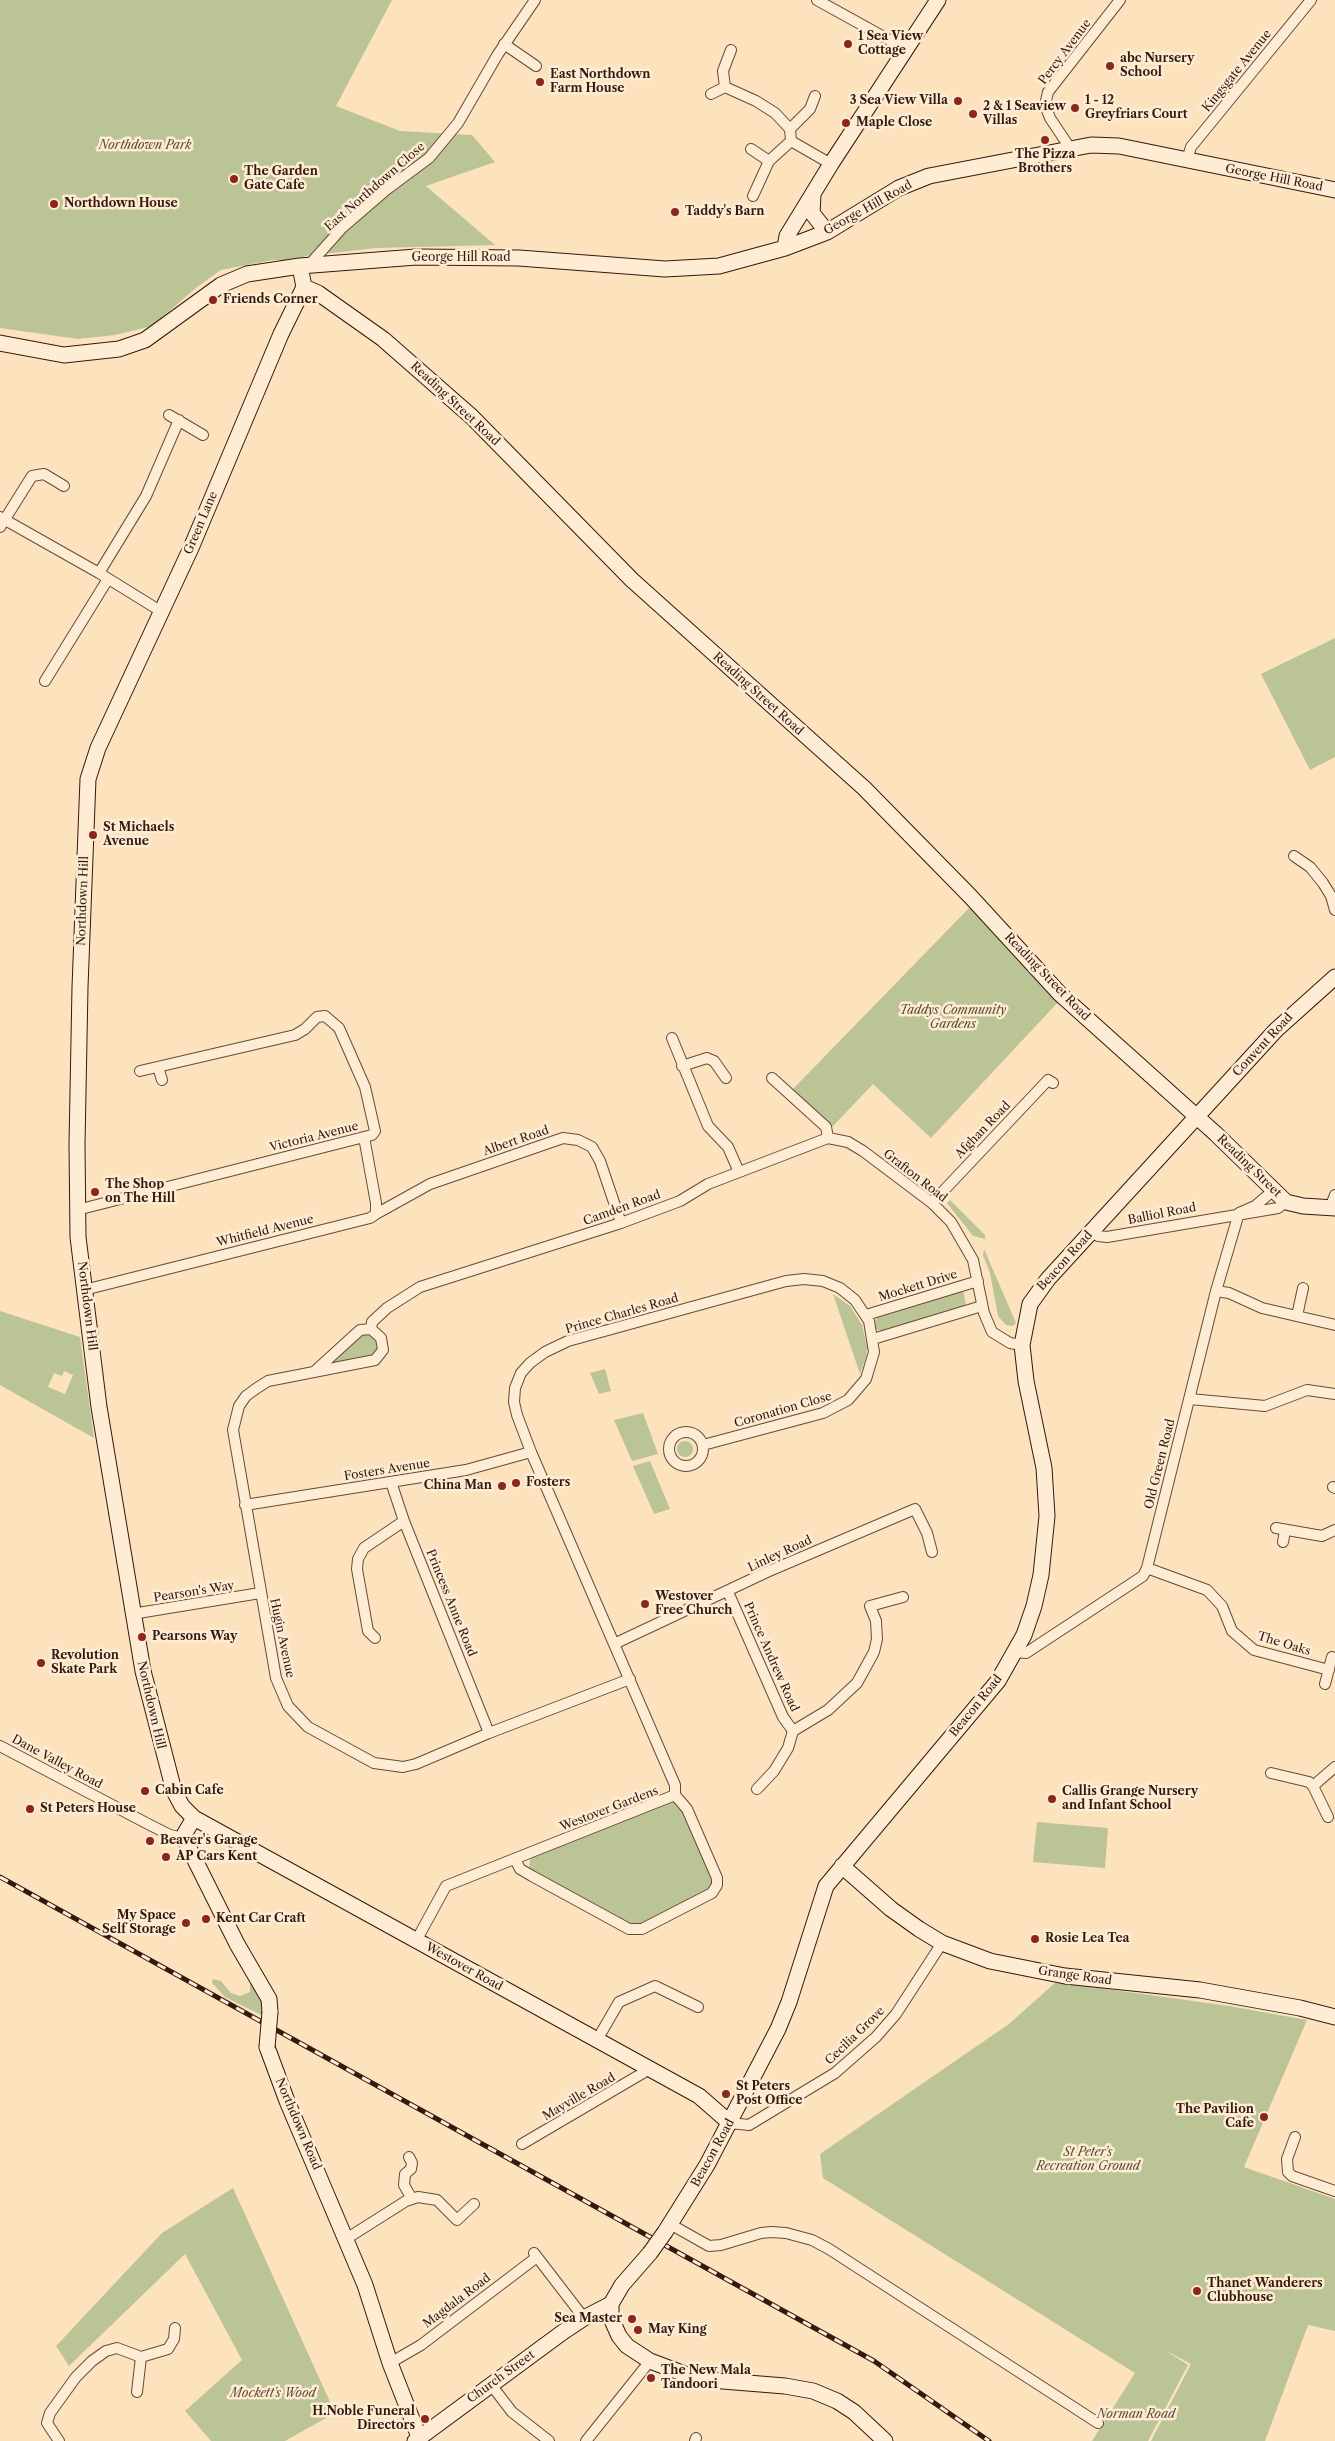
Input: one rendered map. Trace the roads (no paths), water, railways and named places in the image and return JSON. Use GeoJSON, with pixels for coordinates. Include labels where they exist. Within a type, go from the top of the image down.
{"type":"FeatureCollection","features":[{"type":"Feature","properties":{"kind":"street","name":"East Northdown Close"},"geometry":{"type":"LineString","coordinates":[[305,265],[342,228],[386,190],[429,158],[458,123],[504,44],[535,0]]}},
{"type":"Feature","properties":{"kind":"street"},"geometry":{"type":"LineString","coordinates":[[817,0],[902,47],[905,52]]}},
{"type":"Feature","properties":{"kind":"street"},"geometry":{"type":"LineString","coordinates":[[785,248],[787,236],[831,164],[938,0]]}},
{"type":"Feature","properties":{"kind":"street","name":"Percy Avenue"},"geometry":{"type":"LineString","coordinates":[[1070,148],[1060,136],[1045,105],[1048,92],[1120,0]]}},
{"type":"Feature","properties":{"kind":"street","name":"Kingsgate Avenue"},"geometry":{"type":"LineString","coordinates":[[1187,160],[1192,147],[1311,0]]}},
{"type":"Feature","properties":{"kind":"street"},"geometry":{"type":"LineString","coordinates":[[504,44],[536,66]]}},
{"type":"Feature","properties":{"kind":"street"},"geometry":{"type":"LineString","coordinates":[[726,86],[723,71],[732,50]]}},
{"type":"Feature","properties":{"kind":"street"},"geometry":{"type":"LineString","coordinates":[[726,86],[775,113],[787,126],[791,141],[831,164]]}},
{"type":"Feature","properties":{"kind":"street"},"geometry":{"type":"LineString","coordinates":[[711,94],[726,86]]}},
{"type":"Feature","properties":{"kind":"street"},"geometry":{"type":"LineString","coordinates":[[787,126],[810,109],[815,96]]}},
{"type":"Feature","properties":{"kind":"street"},"geometry":{"type":"LineString","coordinates":[[753,196],[770,160],[791,141]]}},
{"type":"Feature","properties":{"kind":"street","name":"George Hill Road"},"geometry":{"type":"LineString","coordinates":[[0,343],[64,355],[119,349],[145,340],[221,285],[247,274],[305,265],[416,257],[519,258],[687,269],[734,263],[785,248],[827,232],[899,188],[929,176],[1091,145],[1118,146],[1335,190]]}},
{"type":"Feature","properties":{"kind":"street"},"geometry":{"type":"LineString","coordinates":[[751,149],[770,160]]}},
{"type":"Feature","properties":{"kind":"street"},"geometry":{"type":"LineString","coordinates":[[813,195],[812,212],[827,232]]}},
{"type":"Feature","properties":{"kind":"street"},"geometry":{"type":"LineString","coordinates":[[304,288],[305,265]]}},
{"type":"Feature","properties":{"kind":"street","name":"Green Lane"},"geometry":{"type":"LineString","coordinates":[[88,779],[98,748],[162,612],[281,334],[304,288]]}},
{"type":"Feature","properties":{"kind":"street","name":"Reading Street Road"},"geometry":{"type":"LineString","coordinates":[[304,288],[318,293],[383,339],[472,417],[632,580],[864,788],[970,896],[1060,994],[1197,1119]]}},
{"type":"Feature","properties":{"kind":"street"},"geometry":{"type":"LineString","coordinates":[[169,414],[203,435]]}},
{"type":"Feature","properties":{"kind":"street"},"geometry":{"type":"LineString","coordinates":[[99,573],[146,496],[179,420]]}},
{"type":"Feature","properties":{"kind":"street"},"geometry":{"type":"LineString","coordinates":[[64,486],[44,474],[32,476],[1,522],[99,573],[162,612]]}},
{"type":"Feature","properties":{"kind":"street"},"geometry":{"type":"LineString","coordinates":[[45,680],[108,579]]}},
{"type":"Feature","properties":{"kind":"street","name":"Northdown Hill"},"geometry":{"type":"LineString","coordinates":[[88,779],[80,996],[77,1210],[84,1290],[99,1407],[142,1671],[174,1792],[182,1806],[194,1818]]}},
{"type":"Feature","properties":{"kind":"street"},"geometry":{"type":"LineString","coordinates":[[1294,856],[1310,867],[1323,883],[1335,910]]}},
{"type":"Feature","properties":{"kind":"street","name":"Convent Road"},"geometry":{"type":"LineString","coordinates":[[1197,1119],[1290,1015],[1335,977]]}},
{"type":"Feature","properties":{"kind":"street","name":"Victoria Avenue"},"geometry":{"type":"LineString","coordinates":[[77,1210],[372,1135],[375,1130],[364,1087],[339,1028],[325,1016],[317,1017],[305,1030],[295,1035],[140,1071]]}},
{"type":"Feature","properties":{"kind":"street"},"geometry":{"type":"LineString","coordinates":[[672,1038],[708,1126],[728,1148],[739,1172]]}},
{"type":"Feature","properties":{"kind":"street"},"geometry":{"type":"LineString","coordinates":[[682,1066],[708,1058],[714,1061],[726,1078]]}},
{"type":"Feature","properties":{"kind":"street"},"geometry":{"type":"LineString","coordinates":[[158,1067],[162,1080]]}},
{"type":"Feature","properties":{"kind":"street"},"geometry":{"type":"LineString","coordinates":[[772,1078],[826,1127],[828,1138]]}},
{"type":"Feature","properties":{"kind":"street","name":"Afghan Road"},"geometry":{"type":"LineString","coordinates":[[932,1203],[1048,1080],[1052,1083]]}},
{"type":"Feature","properties":{"kind":"street","name":"Reading Street"},"geometry":{"type":"LineString","coordinates":[[1197,1119],[1216,1134],[1286,1202],[1303,1206],[1333,1203]]}},
{"type":"Feature","properties":{"kind":"street","name":"Beacon Road"},"geometry":{"type":"LineString","coordinates":[[611,2311],[622,2285],[650,2253],[690,2195],[730,2123],[789,2002],[826,1886],[998,1682],[1016,1652],[1034,1606],[1046,1539],[1047,1516],[1044,1468],[1026,1381],[1022,1345],[1026,1316],[1038,1291],[1197,1119]]}},
{"type":"Feature","properties":{"kind":"street"},"geometry":{"type":"LineString","coordinates":[[364,1137],[376,1214]]}},
{"type":"Feature","properties":{"kind":"street","name":"Albert Road"},"geometry":{"type":"LineString","coordinates":[[376,1214],[430,1184],[562,1138],[578,1140],[592,1148],[600,1161],[621,1223]]}},
{"type":"Feature","properties":{"kind":"street","name":"Camden Road"},"geometry":{"type":"LineString","coordinates":[[420,1287],[621,1223],[680,1200],[708,1184],[828,1138]]}},
{"type":"Feature","properties":{"kind":"street","name":"Grafton Road"},"geometry":{"type":"LineString","coordinates":[[828,1138],[848,1142],[863,1151],[932,1203],[951,1222],[965,1243],[978,1281],[982,1306],[992,1332],[1010,1343],[1022,1345]]}},
{"type":"Feature","properties":{"kind":"street","name":"Balliol Road"},"geometry":{"type":"LineString","coordinates":[[1239,1212],[1255,1206],[1274,1190]]}},
{"type":"Feature","properties":{"kind":"street","name":"Balliol Road"},"geometry":{"type":"LineString","coordinates":[[1091,1232],[1098,1236],[1107,1237],[1239,1212],[1278,1208],[1286,1202]]}},
{"type":"Feature","properties":{"kind":"street","name":"Old Green Road"},"geometry":{"type":"LineString","coordinates":[[1016,1652],[1026,1653],[1053,1636],[1136,1582],[1147,1568],[1216,1291],[1239,1212]]}},
{"type":"Feature","properties":{"kind":"street","name":"Whitfield Avenue"},"geometry":{"type":"LineString","coordinates":[[84,1290],[360,1220],[376,1214]]}},
{"type":"Feature","properties":{"kind":"street","name":"Prince Charles Road"},"geometry":{"type":"LineString","coordinates":[[675,1795],[675,1785],[531,1452],[517,1415],[514,1402],[515,1388],[521,1373],[530,1363],[545,1352],[568,1341],[795,1279],[814,1279],[832,1284],[848,1294],[866,1315],[870,1327]]}},
{"type":"Feature","properties":{"kind":"street","name":"Mockett Drive"},"geometry":{"type":"LineString","coordinates":[[866,1315],[978,1281]]}},
{"type":"Feature","properties":{"kind":"street","name":"Hugin Avenue"},"geometry":{"type":"LineString","coordinates":[[371,1329],[372,1322],[387,1308],[420,1287]]}},
{"type":"Feature","properties":{"kind":"street"},"geometry":{"type":"LineString","coordinates":[[1297,1316],[1303,1288]]}},
{"type":"Feature","properties":{"kind":"street"},"geometry":{"type":"LineString","coordinates":[[1216,1291],[1229,1293],[1262,1308],[1335,1325]]}},
{"type":"Feature","properties":{"kind":"street"},"geometry":{"type":"LineString","coordinates":[[873,1339],[982,1306]]}},
{"type":"Feature","properties":{"kind":"street","name":"Coronation Close"},"geometry":{"type":"LineString","coordinates":[[703,1445],[772,1428],[841,1406],[855,1394],[866,1379],[872,1361],[873,1339],[870,1327]]}},
{"type":"Feature","properties":{"kind":"street","name":"Hugin Avenue"},"geometry":{"type":"LineString","coordinates":[[315,1371],[330,1360],[357,1332],[363,1329],[371,1329],[378,1334],[382,1350],[374,1360],[268,1382],[246,1396],[240,1406],[234,1430],[260,1593],[276,1678],[288,1706],[308,1727],[374,1764],[403,1768],[630,1679]]}},
{"type":"Feature","properties":{"kind":"street"},"geometry":{"type":"LineString","coordinates":[[1190,1399],[1265,1406],[1307,1390],[1335,1394]]}},
{"type":"Feature","properties":{"kind":"street","name":"Fosters Avenue"},"geometry":{"type":"LineString","coordinates":[[245,1504],[466,1470],[531,1452]]}},
{"type":"Feature","properties":{"kind":"street","name":"Princess Anne Road"},"geometry":{"type":"LineString","coordinates":[[391,1482],[404,1521],[489,1734]]}},
{"type":"Feature","properties":{"kind":"street","name":"Linley Road"},"geometry":{"type":"LineString","coordinates":[[614,1644],[767,1572],[915,1508],[932,1552]]}},
{"type":"Feature","properties":{"kind":"street"},"geometry":{"type":"LineString","coordinates":[[374,1638],[368,1631],[357,1569],[358,1559],[364,1548],[404,1521]]}},
{"type":"Feature","properties":{"kind":"street"},"geometry":{"type":"LineString","coordinates":[[1283,1542],[1281,1530],[1322,1536],[1335,1530]]}},
{"type":"Feature","properties":{"kind":"street","name":"The Oaks"},"geometry":{"type":"LineString","coordinates":[[1147,1568],[1208,1590],[1222,1606],[1232,1632],[1254,1650],[1328,1670]]}},
{"type":"Feature","properties":{"kind":"street","name":"Prince Andrew Road"},"geometry":{"type":"LineString","coordinates":[[728,1592],[783,1717],[793,1731]]}},
{"type":"Feature","properties":{"kind":"street","name":"Pearson's Way"},"geometry":{"type":"LineString","coordinates":[[132,1614],[260,1593]]}},
{"type":"Feature","properties":{"kind":"street","name":"Prince Andrew Road"},"geometry":{"type":"LineString","coordinates":[[757,1789],[774,1771],[788,1748],[793,1731],[828,1710],[857,1683],[874,1652],[877,1639],[876,1621],[870,1606],[903,1597]]}},
{"type":"Feature","properties":{"kind":"street"},"geometry":{"type":"LineString","coordinates":[[1325,1684],[1332,1656]]}},
{"type":"Feature","properties":{"kind":"street","name":"Dane Valley Road"},"geometry":{"type":"LineString","coordinates":[[0,1746],[170,1835],[184,1838]]}},
{"type":"Feature","properties":{"kind":"street"},"geometry":{"type":"LineString","coordinates":[[1313,1786],[1335,1768]]}},
{"type":"Feature","properties":{"kind":"street"},"geometry":{"type":"LineString","coordinates":[[1276,1778],[1308,1782],[1313,1786],[1328,1817]]}},
{"type":"Feature","properties":{"kind":"street","name":"Westover Gardens"},"geometry":{"type":"LineString","coordinates":[[416,1941],[446,1886],[675,1795],[686,1809],[717,1878],[717,1885],[712,1894],[642,1929],[629,1929],[532,1876],[520,1868],[515,1859]]}},
{"type":"Feature","properties":{"kind":"street"},"geometry":{"type":"LineString","coordinates":[[184,1838],[185,1832],[194,1818]]}},
{"type":"Feature","properties":{"kind":"street","name":"Westover Road"},"geometry":{"type":"LineString","coordinates":[[194,1818],[698,2096],[730,2123]]}},
{"type":"Feature","properties":{"kind":"street","name":"Northdown Road"},"geometry":{"type":"LineString","coordinates":[[184,1838],[237,1944],[269,1999],[270,2012],[267,2047],[287,2101],[365,2285],[417,2439]]}},
{"type":"Feature","properties":{"kind":"street","name":"Grange Road"},"geometry":{"type":"LineString","coordinates":[[842,1866],[891,1909],[942,1943],[990,1961],[1050,1974],[1200,1990],[1300,2008],[1335,2017]]}},
{"type":"Feature","properties":{"kind":"street","name":"Cecilia Grove"},"geometry":{"type":"LineString","coordinates":[[730,2123],[749,2125],[835,2073],[876,2037],[896,2014],[942,1943]]}},
{"type":"Feature","properties":{"kind":"street"},"geometry":{"type":"LineString","coordinates":[[597,2040],[619,2002],[655,1986],[678,2002],[698,2007]]}},
{"type":"Feature","properties":{"kind":"street","name":"Mayville Road"},"geometry":{"type":"LineString","coordinates":[[522,2144],[648,2070]]}},
{"type":"Feature","properties":{"kind":"street"},"geometry":{"type":"LineString","coordinates":[[1295,2137],[1287,2159],[1288,2172],[1292,2176],[1335,2191]]}},
{"type":"Feature","properties":{"kind":"street"},"geometry":{"type":"LineString","coordinates":[[409,2157],[412,2163],[411,2168],[405,2174],[404,2185],[412,2199]]}},
{"type":"Feature","properties":{"kind":"street"},"geometry":{"type":"LineString","coordinates":[[346,2239],[412,2199],[432,2198],[437,2200],[458,2220],[474,2204]]}},
{"type":"Feature","properties":{"kind":"street"},"geometry":{"type":"LineString","coordinates":[[668,2228],[709,2246],[721,2245],[761,2233],[771,2232],[786,2233],[820,2244],[1098,2423]]}},
{"type":"Feature","properties":{"kind":"street","name":"Magdala Road"},"geometry":{"type":"LineString","coordinates":[[390,2363],[421,2344],[535,2254],[586,2317]]}},
{"type":"Feature","properties":{"kind":"street"},"geometry":{"type":"LineString","coordinates":[[611,2311],[615,2329],[627,2346],[650,2362],[698,2379],[785,2386],[813,2391],[837,2401],[854,2412],[885,2441]]}},
{"type":"Feature","properties":{"kind":"street","name":"Church Street"},"geometry":{"type":"LineString","coordinates":[[417,2439],[586,2317],[611,2311]]}},
{"type":"Feature","properties":{"kind":"street"},"geometry":{"type":"LineString","coordinates":[[59,2441],[48,2423],[50,2413],[76,2377],[92,2361],[111,2349],[117,2348],[130,2351],[141,2357],[168,2349],[174,2339],[175,2328]]}},
{"type":"Feature","properties":{"kind":"street"},"geometry":{"type":"LineString","coordinates":[[137,2392],[141,2357]]}},
{"type":"Feature","properties":{"kind":"street"},"geometry":{"type":"LineString","coordinates":[[586,2441],[650,2362]]}},
{"type":"Feature","properties":{"kind":"street"},"geometry":{"type":"LineString","coordinates":[[492,2386],[512,2412],[549,2441]]}},
{"type":"Feature","properties":{"kind":"railway"},"geometry":{"type":"LineString","coordinates":[[0,1877],[874,2361],[989,2441]]}},
{"type":"Feature","properties":{"kind":"place","name":"1 Sea View Cottage"},"geometry":{"type":"Point","coordinates":[848,44]}},
{"type":"Feature","properties":{"kind":"place","name":"abc Nursery School"},"geometry":{"type":"Point","coordinates":[1110,66]}},
{"type":"Feature","properties":{"kind":"place","name":"East Northdown Farm House"},"geometry":{"type":"Point","coordinates":[540,82]}},
{"type":"Feature","properties":{"kind":"place","name":"3 Sea View Villa"},"geometry":{"type":"Point","coordinates":[958,101]}},
{"type":"Feature","properties":{"kind":"place","name":"1 - 12 Greyfriars Court"},"geometry":{"type":"Point","coordinates":[1075,108]}},
{"type":"Feature","properties":{"kind":"place","name":"2 & 1 Seaview Villas"},"geometry":{"type":"Point","coordinates":[973,114]}},
{"type":"Feature","properties":{"kind":"place","name":"Maple Close"},"geometry":{"type":"Point","coordinates":[846,123]}},
{"type":"Feature","properties":{"kind":"place","name":"The Pizza Brothers"},"geometry":{"type":"Point","coordinates":[1045,140]}},
{"type":"Feature","properties":{"kind":"place","name":"The Garden Gate Cafe"},"geometry":{"type":"Point","coordinates":[234,179]}},
{"type":"Feature","properties":{"kind":"place","name":"Northdown House"},"geometry":{"type":"Point","coordinates":[54,204]}},
{"type":"Feature","properties":{"kind":"place","name":"Taddy's Barn"},"geometry":{"type":"Point","coordinates":[675,212]}},
{"type":"Feature","properties":{"kind":"place","name":"Friends Corner"},"geometry":{"type":"Point","coordinates":[213,300]}},
{"type":"Feature","properties":{"kind":"place","name":"St Michaels Avenue"},"geometry":{"type":"Point","coordinates":[93,835]}},
{"type":"Feature","properties":{"kind":"place","name":"The Shop on The Hill"},"geometry":{"type":"Point","coordinates":[95,1192]}},
{"type":"Feature","properties":{"kind":"place","name":"Fosters"},"geometry":{"type":"Point","coordinates":[516,1483]}},
{"type":"Feature","properties":{"kind":"place","name":"China Man"},"geometry":{"type":"Point","coordinates":[502,1486]}},
{"type":"Feature","properties":{"kind":"place","name":"Westover Free Church"},"geometry":{"type":"Point","coordinates":[645,1604]}},
{"type":"Feature","properties":{"kind":"place","name":"Pearsons Way"},"geometry":{"type":"Point","coordinates":[142,1637]}},
{"type":"Feature","properties":{"kind":"place","name":"Revolution Skate Park"},"geometry":{"type":"Point","coordinates":[41,1663]}},
{"type":"Feature","properties":{"kind":"place","name":"Cabin Cafe"},"geometry":{"type":"Point","coordinates":[145,1791]}},
{"type":"Feature","properties":{"kind":"place","name":"Callis Grange Nursery and Infant School"},"geometry":{"type":"Point","coordinates":[1052,1799]}},
{"type":"Feature","properties":{"kind":"place","name":"St Peters House"},"geometry":{"type":"Point","coordinates":[30,1809]}},
{"type":"Feature","properties":{"kind":"place","name":"Beaver's Garage"},"geometry":{"type":"Point","coordinates":[150,1841]}},
{"type":"Feature","properties":{"kind":"place","name":"AP Cars Kent"},"geometry":{"type":"Point","coordinates":[166,1857]}},
{"type":"Feature","properties":{"kind":"place","name":"Kent Car Craft"},"geometry":{"type":"Point","coordinates":[206,1919]}},
{"type":"Feature","properties":{"kind":"place","name":"My Space Self Storage"},"geometry":{"type":"Point","coordinates":[186,1923]}},
{"type":"Feature","properties":{"kind":"place","name":"Rosie Lea Tea"},"geometry":{"type":"Point","coordinates":[1035,1939]}},
{"type":"Feature","properties":{"kind":"place","name":"St Peters Post Office"},"geometry":{"type":"Point","coordinates":[726,2094]}},
{"type":"Feature","properties":{"kind":"place","name":"The Pavilion Cafe"},"geometry":{"type":"Point","coordinates":[1264,2117]}},
{"type":"Feature","properties":{"kind":"place","name":"Thanet Wanderers Clubhouse"},"geometry":{"type":"Point","coordinates":[1197,2291]}},
{"type":"Feature","properties":{"kind":"place","name":"Sea Master"},"geometry":{"type":"Point","coordinates":[632,2319]}},
{"type":"Feature","properties":{"kind":"place","name":"May King"},"geometry":{"type":"Point","coordinates":[638,2330]}},
{"type":"Feature","properties":{"kind":"place","name":"The New Mala Tandoori"},"geometry":{"type":"Point","coordinates":[651,2378]}},
{"type":"Feature","properties":{"kind":"place","name":"H.Noble Funeral Directors"},"geometry":{"type":"Point","coordinates":[425,2419]}},
{"type":"Feature","properties":{"kind":"park label","name":"Northdown Park"},"geometry":{"type":"Point","coordinates":[145,146]}},
{"type":"Feature","properties":{"kind":"park label","name":"Taddys Community Gardens"},"geometry":{"type":"Point","coordinates":[953,1018]}},
{"type":"Feature","properties":{"kind":"park label","name":"St Peter's Recreation Ground"},"geometry":{"type":"Point","coordinates":[1088,2160]}},
{"type":"Feature","properties":{"kind":"park label","name":"Mockett's Wood"},"geometry":{"type":"Point","coordinates":[273,2394]}},
{"type":"Feature","properties":{"kind":"park label","name":"Norman Road"},"geometry":{"type":"Point","coordinates":[1136,2415]}}]}
